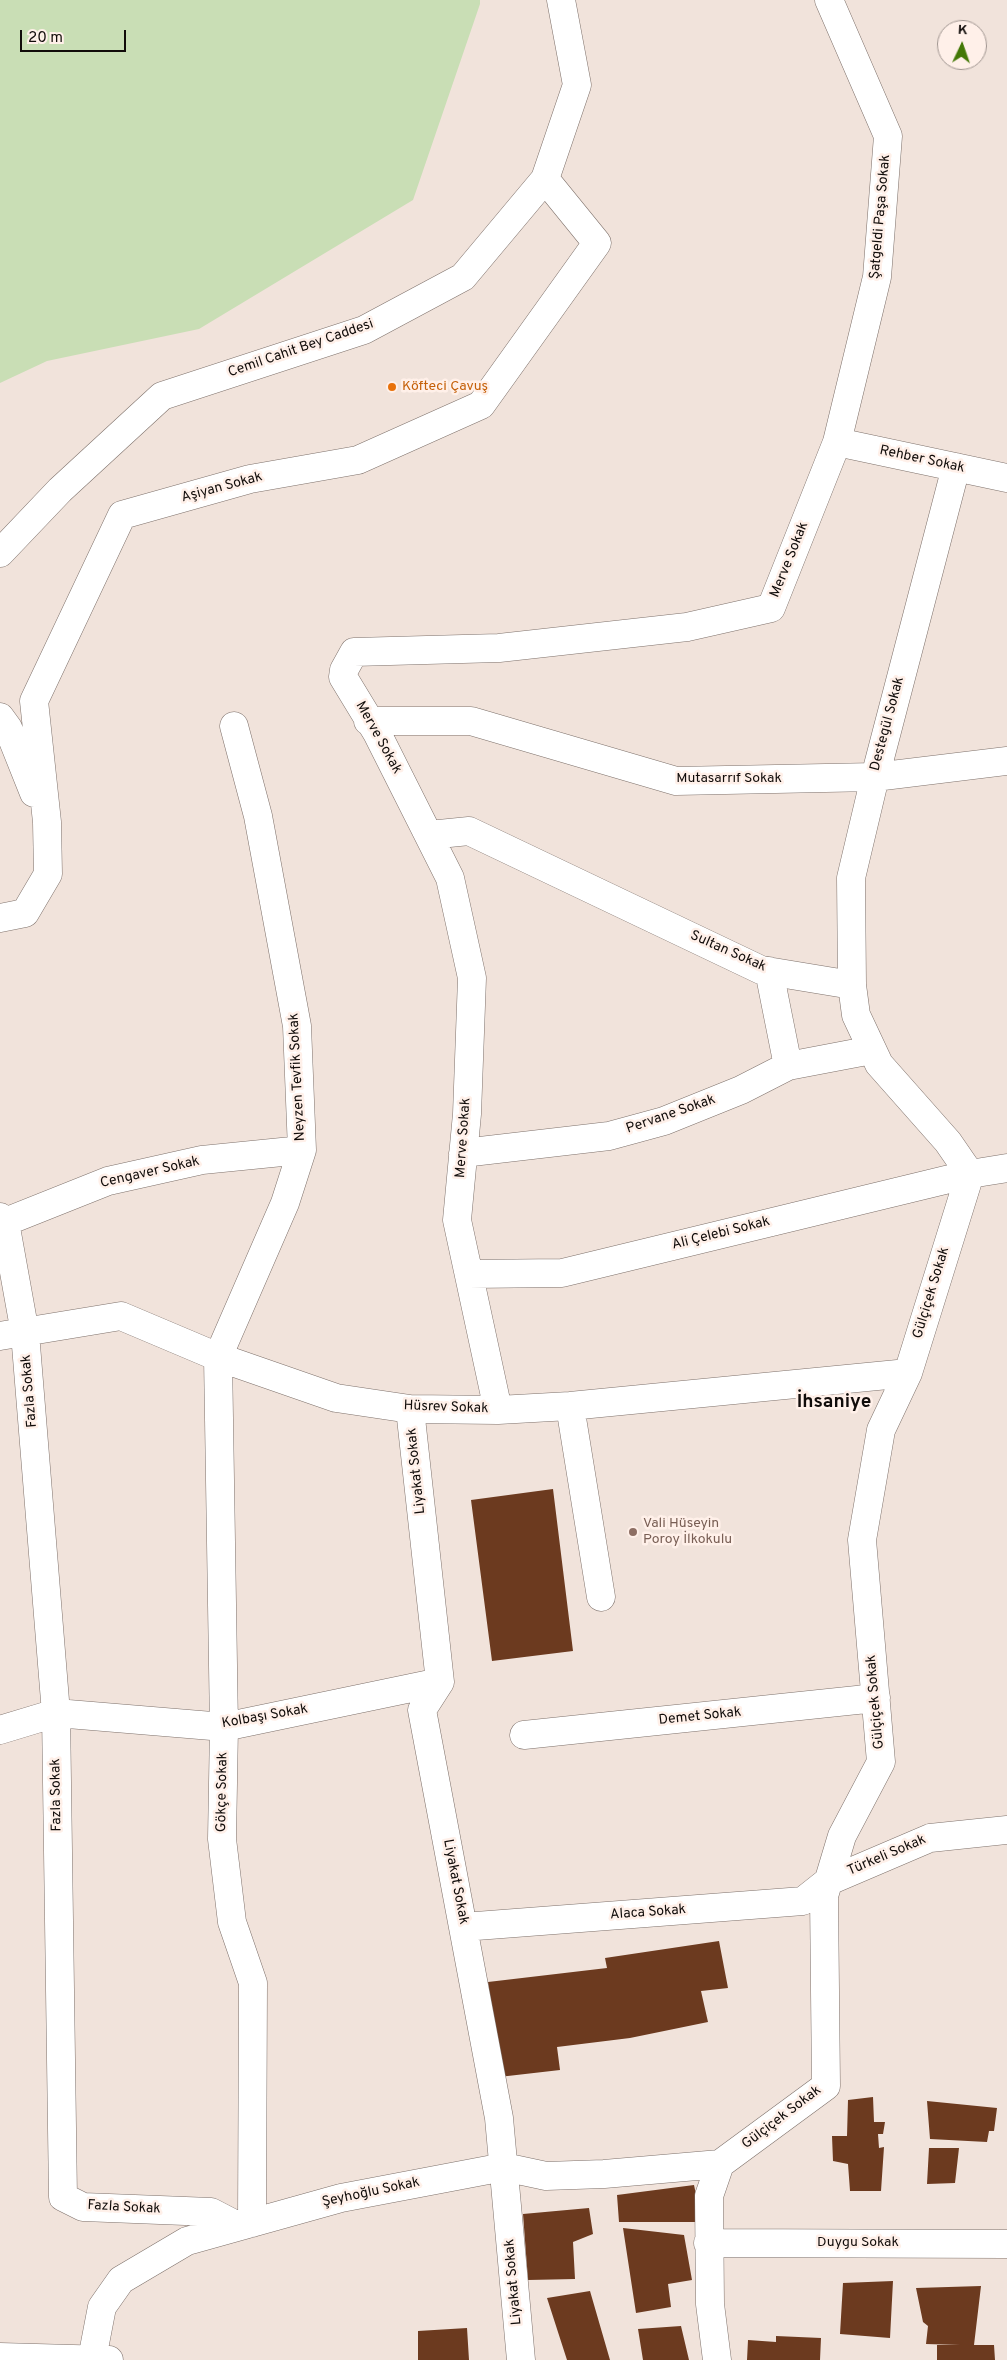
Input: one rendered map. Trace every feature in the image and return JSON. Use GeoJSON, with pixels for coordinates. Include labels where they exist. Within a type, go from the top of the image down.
{"type":"FeatureCollection","features":[{"type":"Feature","properties":{"kind":"street","name":"Cemil Cahit Bey Caddesi"},"geometry":{"type":"LineString","coordinates":[[0,553],[60,490],[162,396],[364,330],[463,277],[545,180],[577,85],[561,0]]}},
{"type":"Feature","properties":{"kind":"street","name":"Şatgeldi Paşa Sokak"},"geometry":{"type":"LineString","coordinates":[[828,0],[888,136],[876,277],[837,442]]}},
{"type":"Feature","properties":{"kind":"street","name":"Aşiyan Sokak"},"geometry":{"type":"LineString","coordinates":[[0,918],[25,913],[48,874],[47,822],[34,701],[122,515],[250,479],[358,460],[481,405],[597,243],[545,180]]}},
{"type":"Feature","properties":{"kind":"street","name":"Rehber Sokak"},"geometry":{"type":"LineString","coordinates":[[837,442],[1007,478]]}},
{"type":"Feature","properties":{"kind":"street","name":"Merve Sokak"},"geometry":{"type":"LineString","coordinates":[[498,1410],[457,1220],[463,1154],[472,978],[450,878],[368,720],[342,677],[344,670],[354,652],[499,648],[687,627],[771,608],[837,442]]}},
{"type":"Feature","properties":{"kind":"street","name":"Destegül Sokak"},"geometry":{"type":"LineString","coordinates":[[852,985],[851,878],[874,777],[956,467]]}},
{"type":"Feature","properties":{"kind":"street"},"geometry":{"type":"LineString","coordinates":[[0,717],[8,728],[47,822]]}},
{"type":"Feature","properties":{"kind":"street","name":"Mutasarrıf Sokak"},"geometry":{"type":"LineString","coordinates":[[368,720],[471,721],[676,781],[874,777],[1007,761]]}},
{"type":"Feature","properties":{"kind":"street","name":"Neyzen Tevfik Sokak"},"geometry":{"type":"LineString","coordinates":[[218,1357],[284,1203],[302,1150],[297,1026],[258,816],[234,726]]}},
{"type":"Feature","properties":{"kind":"street","name":"Sultan Sokak"},"geometry":{"type":"LineString","coordinates":[[429,835],[469,831],[752,966],[770,971],[852,985]]}},
{"type":"Feature","properties":{"kind":"street"},"geometry":{"type":"LineString","coordinates":[[770,971],[788,1066]]}},
{"type":"Feature","properties":{"kind":"street"},"geometry":{"type":"LineString","coordinates":[[852,985],[856,1015],[879,1064],[948,1142],[970,1174]]}},
{"type":"Feature","properties":{"kind":"street","name":"Pervane Sokak"},"geometry":{"type":"LineString","coordinates":[[463,1154],[609,1136],[664,1121],[741,1090],[788,1066],[872,1050]]}},
{"type":"Feature","properties":{"kind":"street","name":"Cengaver Sokak"},"geometry":{"type":"LineString","coordinates":[[2,1219],[108,1181],[202,1160],[302,1150]]}},
{"type":"Feature","properties":{"kind":"street","name":"Ali Çelebi Sokak"},"geometry":{"type":"LineString","coordinates":[[469,1274],[562,1273],[970,1174],[1007,1168]]}},
{"type":"Feature","properties":{"kind":"street","name":"Gülçiçek Sokak"},"geometry":{"type":"LineString","coordinates":[[720,2164],[826,2086],[824,1896],[842,1836],[881,1762],[862,1540],[881,1430],[908,1373],[970,1174]]}},
{"type":"Feature","properties":{"kind":"street","name":"Fazla Sokak"},"geometry":{"type":"LineString","coordinates":[[2,1219],[13,1334],[56,1713],[63,2197],[83,2206],[211,2212],[245,2225]]}},
{"type":"Feature","properties":{"kind":"street","name":"Hüsrev Sokak"},"geometry":{"type":"LineString","coordinates":[[13,1334],[121,1316],[218,1357],[336,1398],[410,1409],[498,1410],[570,1406],[908,1373]]}},
{"type":"Feature","properties":{"kind":"street","name":"Gökçe Sokak"},"geometry":{"type":"LineString","coordinates":[[218,1357],[224,1727],[222,1839],[232,1922],[253,1983],[245,2225]]}},
{"type":"Feature","properties":{"kind":"street"},"geometry":{"type":"LineString","coordinates":[[570,1406],[601,1597]]}},
{"type":"Feature","properties":{"kind":"street","name":"Liyakat Sokak"},"geometry":{"type":"LineString","coordinates":[[410,1409],[440,1682],[422,1710],[499,2118],[521,2360]]}},
{"type":"Feature","properties":{"kind":"street","name":"Kolbaşı Sokak"},"geometry":{"type":"LineString","coordinates":[[0,1730],[56,1713],[224,1727],[440,1682]]}},
{"type":"Feature","properties":{"kind":"street","name":"Demet Sokak"},"geometry":{"type":"LineString","coordinates":[[524,1735],[876,1698]]}},
{"type":"Feature","properties":{"kind":"street","name":"Türkeli Sokak"},"geometry":{"type":"LineString","coordinates":[[827,1882],[930,1838],[1007,1830]]}},
{"type":"Feature","properties":{"kind":"street","name":"Alaca Sokak"},"geometry":{"type":"LineString","coordinates":[[463,1927],[803,1901],[827,1882]]}},
{"type":"Feature","properties":{"kind":"street"},"geometry":{"type":"LineString","coordinates":[[717,2360],[710,2304],[708,2243],[709,2196],[720,2164]]}},
{"type":"Feature","properties":{"kind":"street","name":"Şeyhoğlu Sokak"},"geometry":{"type":"LineString","coordinates":[[101,2359],[102,2307],[121,2280],[187,2241],[341,2198],[504,2167],[546,2176],[604,2174],[720,2164]]}},
{"type":"Feature","properties":{"kind":"street","name":"Duygu Sokak"},"geometry":{"type":"LineString","coordinates":[[708,2243],[1007,2244]]}},
{"type":"Feature","properties":{"kind":"street"},"geometry":{"type":"LineString","coordinates":[[0,2357],[101,2359]]}},
{"type":"Feature","properties":{"kind":"green space"},"geometry":{"type":"Polygon","coordinates":[[[0,0],[480,0],[480,4],[413,200],[199,329],[47,361],[0,383],[0,0]]]}},
{"type":"Feature","properties":{"kind":"building"},"geometry":{"type":"Polygon","coordinates":[[[553,1489],[573,1651],[492,1661],[471,1500],[553,1489]]]}},
{"type":"Feature","properties":{"kind":"building"},"geometry":{"type":"Polygon","coordinates":[[[719,1941],[728,1988],[701,1991],[708,2022],[630,2038],[557,2047],[560,2070],[499,2077],[488,1982],[607,1968],[605,1958],[719,1941]]]}},
{"type":"Feature","properties":{"kind":"building"},"geometry":{"type":"Polygon","coordinates":[[[873,2097],[874,2122],[885,2122],[883,2134],[878,2134],[879,2148],[884,2147],[881,2191],[850,2191],[848,2164],[833,2161],[832,2136],[847,2136],[848,2100],[873,2097]]]}},
{"type":"Feature","properties":{"kind":"building"},"geometry":{"type":"Polygon","coordinates":[[[927,2101],[997,2108],[994,2131],[989,2131],[987,2142],[930,2139],[927,2101]]]}},
{"type":"Feature","properties":{"kind":"building"},"geometry":{"type":"Polygon","coordinates":[[[929,2148],[959,2148],[955,2183],[927,2184],[929,2148]]]}},
{"type":"Feature","properties":{"kind":"building"},"geometry":{"type":"Polygon","coordinates":[[[694,2185],[698,2204],[698,2222],[619,2222],[617,2195],[694,2185]]]}},
{"type":"Feature","properties":{"kind":"building"},"geometry":{"type":"Polygon","coordinates":[[[589,2208],[593,2234],[573,2242],[575,2279],[528,2280],[523,2214],[589,2208]]]}},
{"type":"Feature","properties":{"kind":"building"},"geometry":{"type":"Polygon","coordinates":[[[623,2228],[684,2235],[692,2280],[668,2284],[671,2307],[636,2313],[623,2228]]]}},
{"type":"Feature","properties":{"kind":"building"},"geometry":{"type":"Polygon","coordinates":[[[893,2281],[890,2338],[840,2334],[843,2283],[893,2281]]]}},
{"type":"Feature","properties":{"kind":"building"},"geometry":{"type":"Polygon","coordinates":[[[981,2286],[974,2345],[994,2345],[995,2360],[937,2360],[937,2345],[960,2345],[926,2344],[928,2326],[923,2322],[916,2288],[981,2286]]]}},
{"type":"Feature","properties":{"kind":"building"},"geometry":{"type":"Polygon","coordinates":[[[590,2291],[610,2360],[567,2360],[547,2298],[590,2291]]]}},
{"type":"Feature","properties":{"kind":"building"},"geometry":{"type":"Polygon","coordinates":[[[681,2326],[689,2360],[643,2360],[638,2329],[681,2326]]]}},
{"type":"Feature","properties":{"kind":"building"},"geometry":{"type":"Polygon","coordinates":[[[467,2328],[469,2360],[418,2360],[418,2331],[467,2328]]]}},
{"type":"Feature","properties":{"kind":"building"},"geometry":{"type":"Polygon","coordinates":[[[776,2336],[821,2338],[820,2360],[747,2360],[748,2340],[776,2342],[776,2336]]]}},
{"type":"Feature","properties":{"kind":"place","name":"Köfteci Çavuş"},"geometry":{"type":"Point","coordinates":[392,387]}},
{"type":"Feature","properties":{"kind":"place","name":"Vali Hüseyin Poroy İlkokulu"},"geometry":{"type":"Point","coordinates":[633,1532]}},
{"type":"Feature","properties":{"kind":"district","name":"İhsaniye"},"geometry":{"type":"Point","coordinates":[834,1403]}}]}
